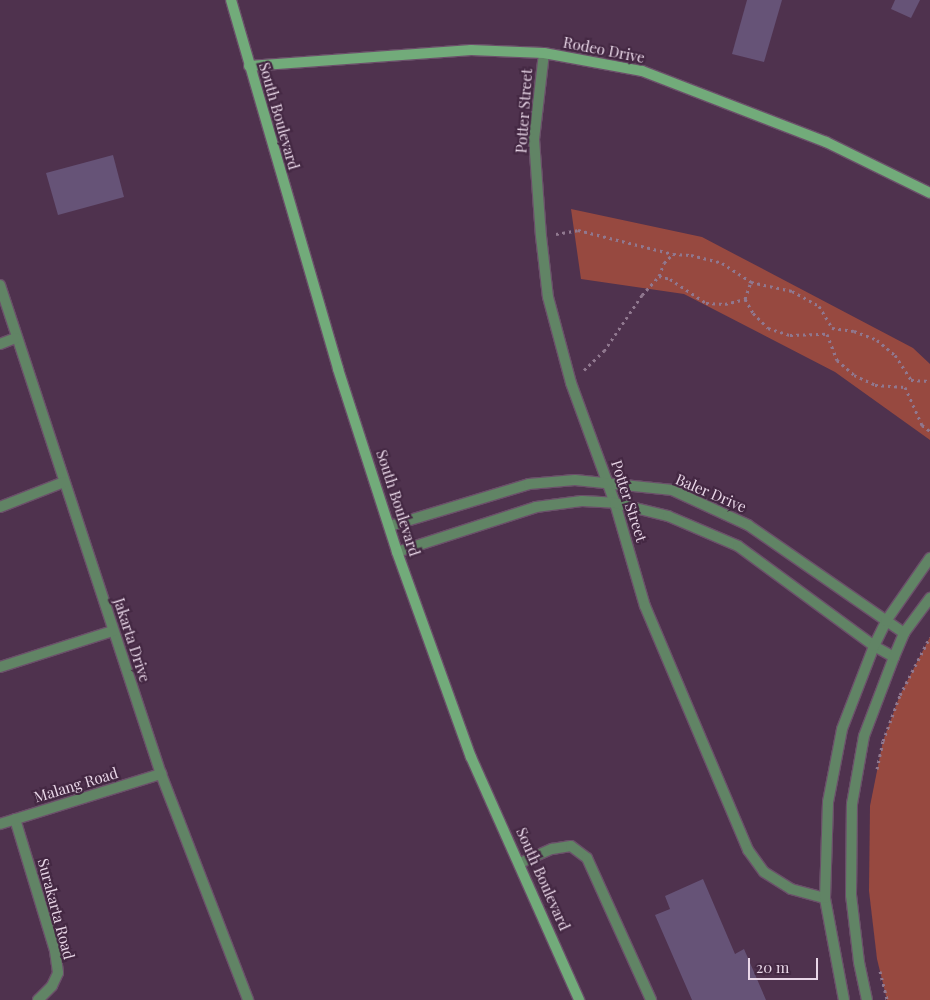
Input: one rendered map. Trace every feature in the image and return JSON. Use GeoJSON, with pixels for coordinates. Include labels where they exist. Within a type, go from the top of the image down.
{"type":"FeatureCollection","features":[{"type":"Feature","properties":{"kind":"main road","name":"South Boulevard"},"geometry":{"type":"LineString","coordinates":[[231,0],[338,369],[397,552],[472,757],[579,1000]]}},
{"type":"Feature","properties":{"kind":"main road","name":"Rodeo Drive"},"geometry":{"type":"LineString","coordinates":[[249,66],[471,50],[544,53],[642,72],[826,142],[930,193]]}},
{"type":"Feature","properties":{"kind":"street","name":"Potter Street"},"geometry":{"type":"LineString","coordinates":[[544,53],[534,138],[541,236],[548,297],[571,383],[608,482],[646,606],[748,850],[764,872],[791,889],[825,898]]}},
{"type":"Feature","properties":{"kind":"street","name":"Jakarta Drive"},"geometry":{"type":"LineString","coordinates":[[0,285],[161,774],[248,1000]]}},
{"type":"Feature","properties":{"kind":"street"},"geometry":{"type":"LineString","coordinates":[[0,344],[16,338]]}},
{"type":"Feature","properties":{"kind":"street","name":"Baler Drive"},"geometry":{"type":"LineString","coordinates":[[390,526],[529,484],[575,480],[672,490],[748,525],[904,633]]}},
{"type":"Feature","properties":{"kind":"street"},"geometry":{"type":"LineString","coordinates":[[0,507],[64,482]]}},
{"type":"Feature","properties":{"kind":"street"},"geometry":{"type":"LineString","coordinates":[[397,552],[536,508],[582,501],[615,503],[668,516],[738,546],[874,646],[894,657]]}},
{"type":"Feature","properties":{"kind":"street"},"geometry":{"type":"LineString","coordinates":[[844,1000],[825,898],[828,802],[842,729],[874,646],[886,622],[930,558]]}},
{"type":"Feature","properties":{"kind":"street"},"geometry":{"type":"LineString","coordinates":[[868,1000],[859,962],[851,895],[852,804],[864,736],[904,633],[930,598]]}},
{"type":"Feature","properties":{"kind":"street"},"geometry":{"type":"LineString","coordinates":[[0,668],[113,631]]}},
{"type":"Feature","properties":{"kind":"street","name":"Malang Road"},"geometry":{"type":"LineString","coordinates":[[0,824],[161,774]]}},
{"type":"Feature","properties":{"kind":"street","name":"Surakarta Road"},"geometry":{"type":"LineString","coordinates":[[15,819],[56,958],[58,973],[52,986],[38,1000]]}},
{"type":"Feature","properties":{"kind":"street"},"geometry":{"type":"LineString","coordinates":[[520,864],[552,849],[571,846],[587,858],[651,1000]]}},
{"type":"Feature","properties":{"kind":"path"},"geometry":{"type":"LineString","coordinates":[[541,236],[578,230],[673,254],[691,255],[722,263],[752,282],[792,291],[820,306],[832,328]]}},
{"type":"Feature","properties":{"kind":"path"},"geometry":{"type":"LineString","coordinates":[[571,383],[604,351],[642,295],[660,276],[664,263],[673,254]]}},
{"type":"Feature","properties":{"kind":"path"},"geometry":{"type":"LineString","coordinates":[[660,276],[670,279],[706,302],[725,304],[745,300]]}},
{"type":"Feature","properties":{"kind":"path"},"geometry":{"type":"LineString","coordinates":[[745,300],[752,282]]}},
{"type":"Feature","properties":{"kind":"path"},"geometry":{"type":"LineString","coordinates":[[745,300],[753,313],[768,328],[790,336],[827,334],[832,328]]}},
{"type":"Feature","properties":{"kind":"path"},"geometry":{"type":"LineString","coordinates":[[832,328],[854,331],[876,340],[895,355],[911,380]]}},
{"type":"Feature","properties":{"kind":"path"},"geometry":{"type":"LineString","coordinates":[[827,334],[837,360],[854,375],[875,385],[905,387]]}},
{"type":"Feature","properties":{"kind":"path"},"geometry":{"type":"LineString","coordinates":[[911,380],[930,381]]}},
{"type":"Feature","properties":{"kind":"path"},"geometry":{"type":"LineString","coordinates":[[905,387],[911,380]]}},
{"type":"Feature","properties":{"kind":"path"},"geometry":{"type":"LineString","coordinates":[[905,387],[922,425],[930,431]]}},
{"type":"Feature","properties":{"kind":"path"},"geometry":{"type":"LineString","coordinates":[[876,778],[883,741],[900,695],[930,637]]}},
{"type":"Feature","properties":{"kind":"path"},"geometry":{"type":"LineString","coordinates":[[879,968],[887,1000]]}},
{"type":"Feature","properties":{"kind":"shaded area"},"geometry":{"type":"Polygon","coordinates":[[[571,209],[702,237],[913,348],[930,364],[930,440],[835,372],[684,294],[581,279],[571,209]]]}},
{"type":"Feature","properties":{"kind":"shaded area"},"geometry":{"type":"Polygon","coordinates":[[[930,637],[930,1000],[887,1000],[877,959],[869,891],[870,806],[883,741],[900,695],[930,637]]]}},
{"type":"Feature","properties":{"kind":"building"},"geometry":{"type":"Polygon","coordinates":[[[747,0],[782,0],[764,62],[732,54],[747,0]]]}},
{"type":"Feature","properties":{"kind":"building"},"geometry":{"type":"Polygon","coordinates":[[[895,0],[920,0],[911,18],[891,9],[895,0]]]}},
{"type":"Feature","properties":{"kind":"building"},"geometry":{"type":"Polygon","coordinates":[[[113,155],[124,197],[58,215],[46,173],[113,155]]]}},
{"type":"Feature","properties":{"kind":"building"},"geometry":{"type":"Polygon","coordinates":[[[703,879],[735,954],[744,949],[766,1000],[692,1000],[655,915],[670,909],[665,896],[703,879]]]}}]}
